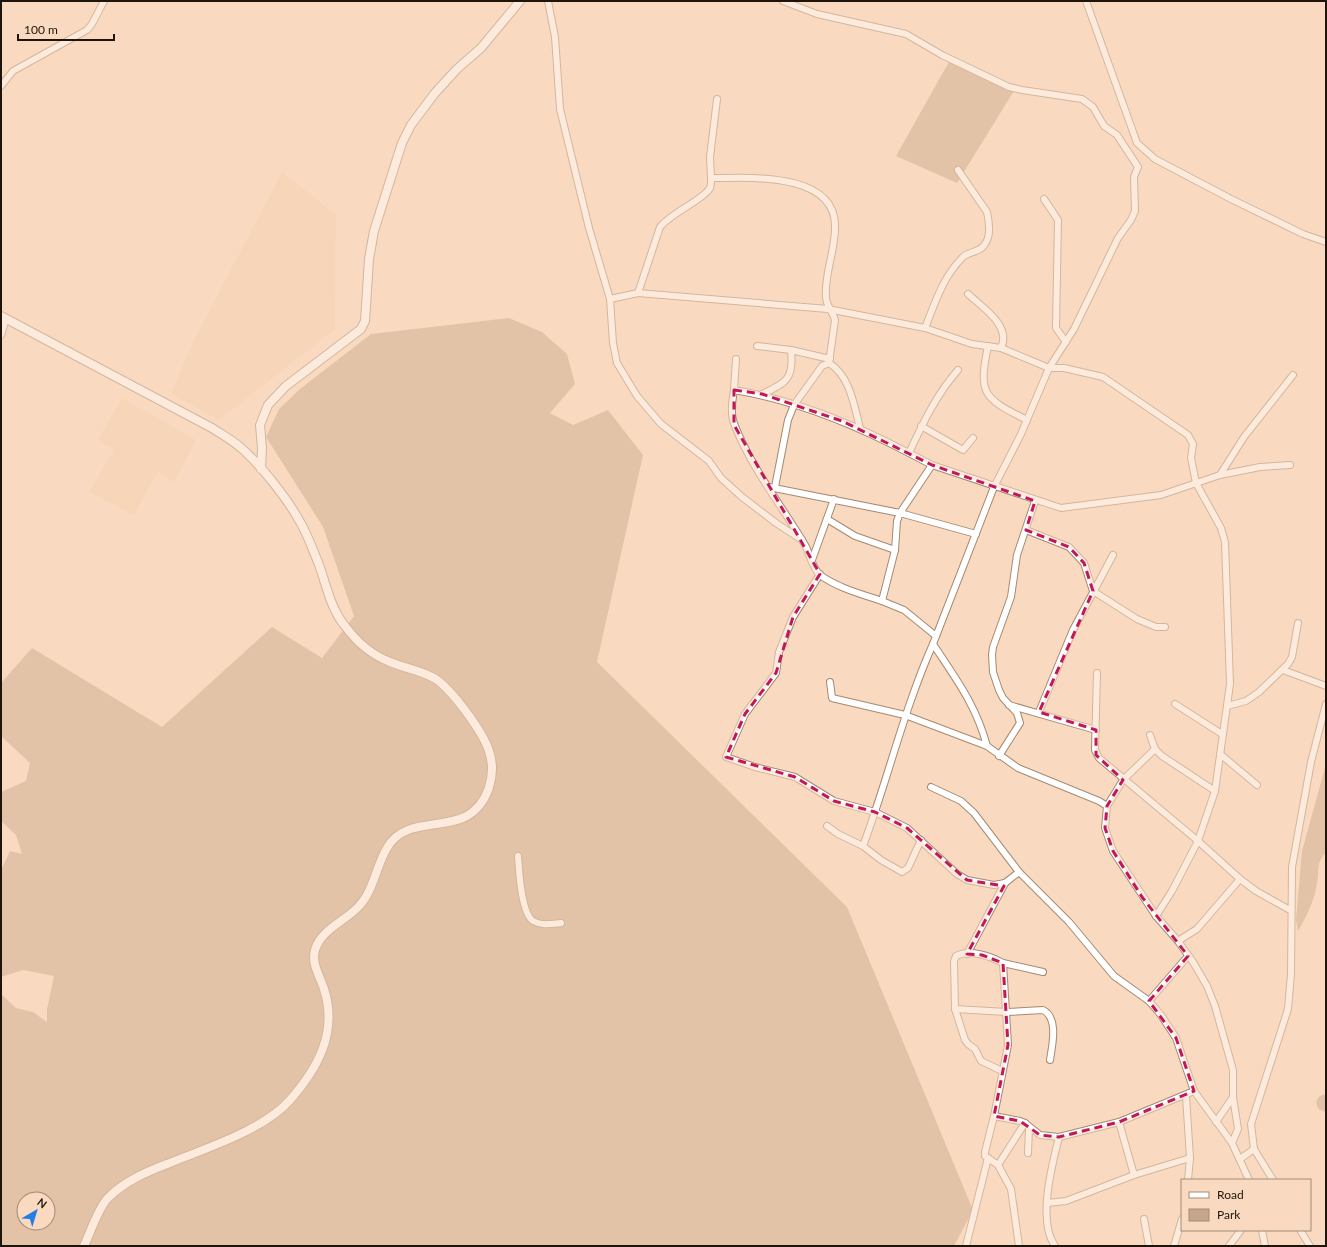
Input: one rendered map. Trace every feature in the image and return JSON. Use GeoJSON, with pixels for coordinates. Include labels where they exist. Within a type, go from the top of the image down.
{"type":"FeatureCollection","features":[{"type":"Feature","properties":{"kind":"main road"},"geometry":{"type":"LineString","coordinates":[[261,469],[262,448],[260,425],[268,405],[286,386],[361,329],[366,320],[369,259],[374,231],[402,143],[411,125],[436,93],[481,48],[520,1]]}},
{"type":"Feature","properties":{"kind":"main road"},"geometry":{"type":"LineString","coordinates":[[4,317],[212,428],[241,448],[261,469],[299,519],[318,562],[334,609],[343,625],[358,642],[372,652],[388,661],[424,673],[446,687],[454,696],[486,743],[492,764],[491,782],[483,800],[465,816],[410,829],[400,833],[392,840],[385,850],[367,896],[358,908],[318,941],[313,954],[315,969],[323,985],[330,1012],[326,1041],[313,1070],[289,1101],[274,1114],[253,1127],[148,1171],[126,1183],[104,1204],[84,1246]]}},
{"type":"Feature","properties":{"kind":"street"},"geometry":{"type":"LineString","coordinates":[[1,86],[13,71],[87,30],[92,24],[104,1]]}},
{"type":"Feature","properties":{"kind":"street"},"geometry":{"type":"LineString","coordinates":[[548,1],[555,37],[560,109],[589,228],[610,299],[612,343],[617,363],[626,380],[647,410],[675,436],[709,461],[722,478],[742,497],[776,523],[802,540]]}},
{"type":"Feature","properties":{"kind":"street"},"geometry":{"type":"LineString","coordinates":[[783,1],[817,14],[906,34],[942,55],[1009,87],[1082,99],[1093,107],[1104,126],[1117,135],[1138,168],[1134,177],[1135,211],[1127,227],[1118,238],[1074,329],[1049,368],[1027,420],[994,487],[933,644],[918,678],[905,715],[891,766],[863,846]]}},
{"type":"Feature","properties":{"kind":"street"},"geometry":{"type":"LineString","coordinates":[[1086,1],[1137,143],[1155,159],[1224,196],[1303,234],[1326,242]]}},
{"type":"Feature","properties":{"kind":"street"},"geometry":{"type":"LineString","coordinates":[[638,293],[660,227],[666,220],[706,192],[711,184],[710,157],[717,99]]}},
{"type":"Feature","properties":{"kind":"street"},"geometry":{"type":"LineString","coordinates":[[925,328],[948,274],[964,255],[981,248],[988,238],[987,212],[976,199],[958,170]]}},
{"type":"Feature","properties":{"kind":"street"},"geometry":{"type":"LineString","coordinates":[[711,178],[753,178],[794,183],[811,188],[828,204],[834,217],[835,228],[827,278],[826,298],[828,309],[834,315],[836,320],[829,361],[822,366],[794,405],[788,420],[772,487]]}},
{"type":"Feature","properties":{"kind":"street"},"geometry":{"type":"LineString","coordinates":[[1044,199],[1058,220],[1056,328],[1066,342]]}},
{"type":"Feature","properties":{"kind":"street"},"geometry":{"type":"LineString","coordinates":[[610,299],[638,293],[828,309],[925,328],[972,344],[1000,348],[1049,368],[1064,368],[1103,377],[1188,434],[1192,444],[1191,458],[1196,483],[1220,528],[1225,542],[1230,666],[1227,706],[1215,791],[1198,841],[1156,916]]}},
{"type":"Feature","properties":{"kind":"street"},"geometry":{"type":"LineString","coordinates":[[968,294],[997,322],[1003,331],[1004,338],[1000,348]]}},
{"type":"Feature","properties":{"kind":"street"},"geometry":{"type":"LineString","coordinates":[[1,335],[4,317]]}},
{"type":"Feature","properties":{"kind":"street"},"geometry":{"type":"LineString","coordinates":[[757,346],[791,350],[829,361],[837,370],[850,390],[860,428]]}},
{"type":"Feature","properties":{"kind":"street"},"geometry":{"type":"LineString","coordinates":[[988,346],[983,371],[984,390],[1003,408],[1027,420]]}},
{"type":"Feature","properties":{"kind":"street"},"geometry":{"type":"LineString","coordinates":[[762,394],[780,386],[788,378],[792,370],[791,350]]}},
{"type":"Feature","properties":{"kind":"street"},"geometry":{"type":"LineString","coordinates":[[736,358],[732,416],[734,425],[747,451],[772,487],[802,540],[812,560],[815,570],[848,590],[904,610],[936,636]]}},
{"type":"Feature","properties":{"kind":"street"},"geometry":{"type":"LineString","coordinates":[[909,453],[921,426],[944,386],[958,370]]}},
{"type":"Feature","properties":{"kind":"street"},"geometry":{"type":"LineString","coordinates":[[1220,475],[1244,437],[1293,376]]}},
{"type":"Feature","properties":{"kind":"street"},"geometry":{"type":"LineString","coordinates":[[734,390],[762,394],[860,428],[932,465],[994,487],[1061,508],[1161,495],[1220,475],[1260,467],[1290,465]]}},
{"type":"Feature","properties":{"kind":"street"},"geometry":{"type":"LineString","coordinates":[[921,426],[963,450],[973,438]]}},
{"type":"Feature","properties":{"kind":"street"},"geometry":{"type":"LineString","coordinates":[[882,601],[895,550],[897,521],[900,513],[932,465]]}},
{"type":"Feature","properties":{"kind":"street"},"geometry":{"type":"LineString","coordinates":[[772,487],[900,513],[976,534]]}},
{"type":"Feature","properties":{"kind":"street"},"geometry":{"type":"LineString","coordinates":[[812,560],[834,499]]}},
{"type":"Feature","properties":{"kind":"street"},"geometry":{"type":"LineString","coordinates":[[999,756],[1020,723],[1017,713],[1003,698],[996,681],[993,672],[993,647],[1010,597],[1017,555],[1036,501]]}},
{"type":"Feature","properties":{"kind":"street"},"geometry":{"type":"LineString","coordinates":[[826,520],[855,536],[895,550]]}},
{"type":"Feature","properties":{"kind":"street"},"geometry":{"type":"LineString","coordinates":[[1026,530],[1069,548],[1084,563],[1093,591],[1136,619],[1156,627],[1165,627]]}},
{"type":"Feature","properties":{"kind":"street"},"geometry":{"type":"LineString","coordinates":[[1039,712],[1067,645],[1112,555]]}},
{"type":"Feature","properties":{"kind":"street"},"geometry":{"type":"LineString","coordinates":[[820,574],[793,617],[779,652],[776,673],[745,714],[726,757],[755,767],[795,777],[834,801],[875,812],[907,828],[957,874],[967,880],[994,885],[1005,883]]}},
{"type":"Feature","properties":{"kind":"street"},"geometry":{"type":"LineString","coordinates":[[1227,706],[1246,701],[1259,692],[1283,670],[1292,656],[1298,623]]}},
{"type":"Feature","properties":{"kind":"street"},"geometry":{"type":"LineString","coordinates":[[933,644],[971,700],[980,722],[987,746]]}},
{"type":"Feature","properties":{"kind":"street"},"geometry":{"type":"LineString","coordinates":[[1283,670],[1326,686]]}},
{"type":"Feature","properties":{"kind":"street"},"geometry":{"type":"LineString","coordinates":[[1097,673],[1096,755],[1123,780],[1198,841],[1240,879],[1256,891],[1290,910]]}},
{"type":"Feature","properties":{"kind":"street"},"geometry":{"type":"LineString","coordinates":[[830,682],[832,698],[905,715],[987,746],[999,756],[1035,776],[1099,801],[1107,806]]}},
{"type":"Feature","properties":{"kind":"street"},"geometry":{"type":"LineString","coordinates":[[1175,704],[1222,734]]}},
{"type":"Feature","properties":{"kind":"street"},"geometry":{"type":"LineString","coordinates":[[1272,1179],[1254,1149],[1251,1124],[1288,1009],[1291,974],[1290,910],[1293,861],[1311,762],[1326,704]]}},
{"type":"Feature","properties":{"kind":"street"},"geometry":{"type":"LineString","coordinates":[[1009,705],[1039,712],[1096,730]]}},
{"type":"Feature","properties":{"kind":"street"},"geometry":{"type":"LineString","coordinates":[[1150,735],[1155,750],[1173,765],[1215,791]]}},
{"type":"Feature","properties":{"kind":"street"},"geometry":{"type":"LineString","coordinates":[[1155,750],[1123,780],[1107,806],[1104,828],[1108,840],[1142,897],[1178,941],[1207,986],[1215,1006],[1233,1070],[1233,1096],[1238,1129],[1232,1143]]}},
{"type":"Feature","properties":{"kind":"street"},"geometry":{"type":"LineString","coordinates":[[1220,754],[1257,785]]}},
{"type":"Feature","properties":{"kind":"street"},"geometry":{"type":"LineString","coordinates":[[931,787],[951,795],[970,809],[1019,872],[1069,922],[1114,976],[1149,1001],[1161,1015],[1176,1038],[1194,1091],[1232,1143],[1249,1179]]}},
{"type":"Feature","properties":{"kind":"street"},"geometry":{"type":"LineString","coordinates":[[827,826],[838,834],[863,846],[881,860],[902,872],[908,868],[921,840]]}},
{"type":"Feature","properties":{"kind":"street"},"geometry":{"type":"LineString","coordinates":[[518,856],[521,886],[527,915],[532,921],[542,924],[561,923]]}},
{"type":"Feature","properties":{"kind":"street"},"geometry":{"type":"LineString","coordinates":[[967,954],[1005,883],[1019,872]]}},
{"type":"Feature","properties":{"kind":"street"},"geometry":{"type":"LineString","coordinates":[[1178,941],[1197,929],[1240,879]]}},
{"type":"Feature","properties":{"kind":"street"},"geometry":{"type":"LineString","coordinates":[[1002,1072],[981,1061],[975,1049],[964,1040],[955,1009],[954,961],[956,956],[967,954],[982,955],[1044,972]]}},
{"type":"Feature","properties":{"kind":"street"},"geometry":{"type":"LineString","coordinates":[[1149,1001],[1188,956]]}},
{"type":"Feature","properties":{"kind":"street"},"geometry":{"type":"LineString","coordinates":[[1003,962],[1008,1045],[994,1116],[985,1152],[988,1158],[998,1164],[1011,1189],[1019,1246]]}},
{"type":"Feature","properties":{"kind":"street"},"geometry":{"type":"LineString","coordinates":[[955,1009],[1007,1012],[1043,1010],[1048,1013],[1053,1036],[1050,1060]]}},
{"type":"Feature","properties":{"kind":"street"},"geometry":{"type":"LineString","coordinates":[[994,1116],[1020,1121],[1040,1135],[1059,1137],[1119,1122],[1186,1096],[1194,1091]]}},
{"type":"Feature","properties":{"kind":"street"},"geometry":{"type":"LineString","coordinates":[[1186,1096],[1190,1158],[1188,1179]]}},
{"type":"Feature","properties":{"kind":"street"},"geometry":{"type":"LineString","coordinates":[[1216,1122],[1233,1096]]}},
{"type":"Feature","properties":{"kind":"street"},"geometry":{"type":"LineString","coordinates":[[1119,1122],[1134,1175]]}},
{"type":"Feature","properties":{"kind":"street"},"geometry":{"type":"LineString","coordinates":[[1027,1126],[1028,1153]]}},
{"type":"Feature","properties":{"kind":"street"},"geometry":{"type":"LineString","coordinates":[[998,1164],[1027,1126]]}},
{"type":"Feature","properties":{"kind":"street"},"geometry":{"type":"LineString","coordinates":[[1055,1246],[1049,1235],[1047,1203],[1050,1173],[1059,1137]]}},
{"type":"Feature","properties":{"kind":"street"},"geometry":{"type":"LineString","coordinates":[[1240,1159],[1254,1149]]}},
{"type":"Feature","properties":{"kind":"street"},"geometry":{"type":"LineString","coordinates":[[966,1246],[988,1158]]}},
{"type":"Feature","properties":{"kind":"street"},"geometry":{"type":"LineString","coordinates":[[1047,1203],[1066,1201],[1134,1175],[1190,1158]]}},
{"type":"Feature","properties":{"kind":"street"},"geometry":{"type":"LineString","coordinates":[[1144,1219],[1149,1246]]}},
{"type":"Feature","properties":{"kind":"street"},"geometry":{"type":"LineString","coordinates":[[1174,1246],[1181,1222]]}},
{"type":"Feature","properties":{"kind":"street"},"geometry":{"type":"LineString","coordinates":[[1229,1246],[1240,1231]]}},
{"type":"Feature","properties":{"kind":"street"},"geometry":{"type":"LineString","coordinates":[[1262,1231],[1265,1246]]}},
{"type":"Feature","properties":{"kind":"street"},"geometry":{"type":"LineString","coordinates":[[1301,1231],[1310,1246]]}},
{"type":"Feature","properties":{"kind":"highlighted area"},"geometry":{"type":"Polygon","coordinates":[[[734,390],[762,394],[842,421],[932,465],[1035,501],[1026,530],[1069,547],[1084,563],[1093,591],[1039,712],[1096,730],[1096,755],[1123,780],[1107,806],[1105,828],[1113,851],[1142,897],[1188,956],[1149,1001],[1176,1038],[1194,1091],[1119,1122],[1059,1137],[1040,1135],[1020,1121],[994,1116],[1008,1045],[1003,963],[982,955],[967,954],[1004,886],[967,880],[907,828],[875,812],[834,801],[795,777],[726,757],[745,714],[776,673],[793,617],[820,574],[734,425],[734,390]]]}},
{"type":"Feature","properties":{"kind":"shaded area"},"geometry":{"type":"Polygon","coordinates":[[[282,172],[336,215],[335,329],[219,420],[171,394],[193,342],[282,172]]]}},
{"type":"Feature","properties":{"kind":"shaded area"},"geometry":{"type":"Polygon","coordinates":[[[122,398],[196,440],[174,482],[158,471],[134,515],[89,492],[114,450],[98,439],[122,398]]]}},
{"type":"Feature","properties":{"kind":"green space"},"geometry":{"type":"Polygon","coordinates":[[[950,60],[1017,86],[957,183],[896,156],[950,60]]]}},
{"type":"Feature","properties":{"kind":"green space"},"geometry":{"type":"Polygon","coordinates":[[[509,318],[542,332],[567,354],[575,384],[550,413],[573,425],[608,410],[643,455],[597,662],[847,907],[973,1210],[954,1246],[1,1246],[1,994],[16,1008],[33,1012],[47,1022],[47,1009],[54,976],[23,970],[1,977],[1,870],[10,851],[22,854],[16,835],[1,821],[1,795],[3,791],[26,781],[30,763],[1,736],[1,683],[32,648],[162,727],[272,627],[322,658],[354,616],[323,527],[266,437],[279,409],[300,389],[371,334],[509,318]]]}},
{"type":"Feature","properties":{"kind":"green space"},"geometry":{"type":"Polygon","coordinates":[[[1326,764],[1326,852],[1319,864],[1316,890],[1312,902],[1298,931],[1296,920],[1302,851],[1326,764]]]}}]}
